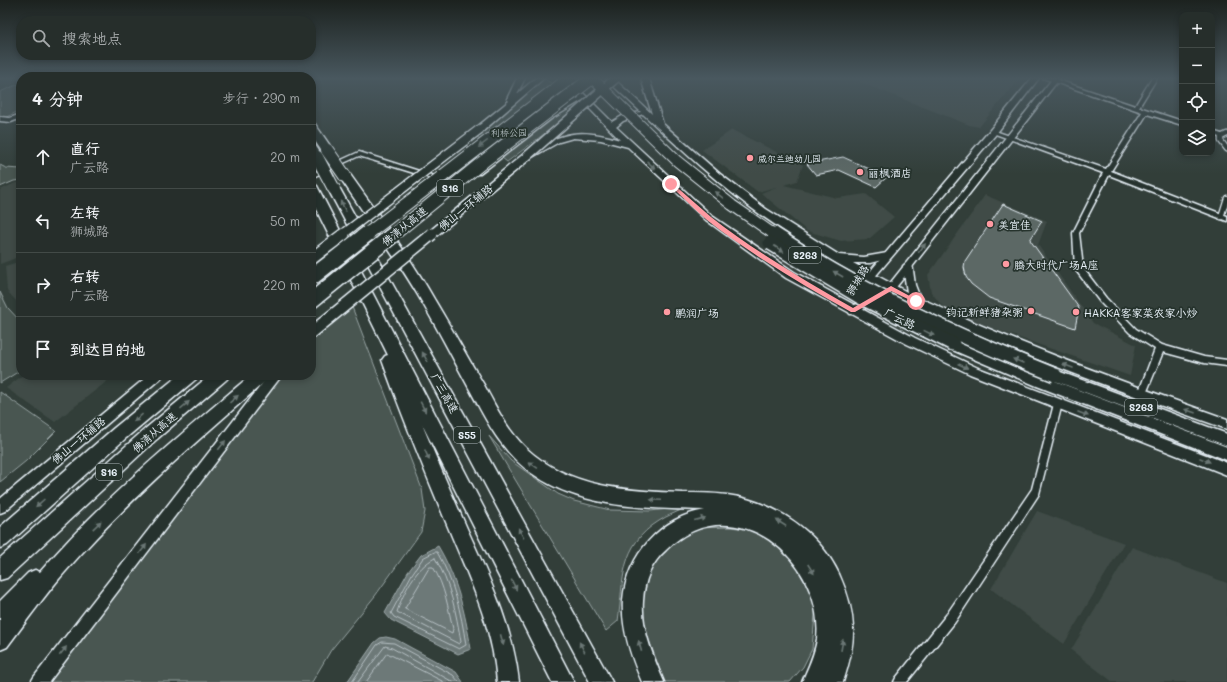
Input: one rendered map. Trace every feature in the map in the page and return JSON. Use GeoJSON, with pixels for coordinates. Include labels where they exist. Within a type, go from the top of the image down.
{"type":"FeatureCollection","features":[{"type":"Feature","properties":{"kind":"highway","name":"佛清从高速"},"geometry":{"type":"LineString","coordinates":[[316,274],[528,110]]}},
{"type":"Feature","properties":{"kind":"highway","name":"佛清从高速"},"geometry":{"type":"LineString","coordinates":[[316,298],[478,166],[551,110]]}},
{"type":"Feature","properties":{"kind":"highway"},"geometry":{"type":"LineString","coordinates":[[316,134],[327,150],[340,183],[396,249],[428,300],[502,433],[513,448],[527,461],[557,480],[592,493],[635,500],[716,502],[740,505],[758,510],[789,528],[808,544],[822,561],[832,581],[839,598],[843,616],[844,638],[839,663],[832,682]]}},
{"type":"Feature","properties":{"kind":"highway","name":"广三高速"},"geometry":{"type":"LineString","coordinates":[[316,154],[340,183],[600,682]]}},
{"type":"Feature","properties":{"kind":"highway","name":"S55"},"geometry":{"type":"LineString","coordinates":[[316,196],[374,313],[564,682]]}},
{"type":"Feature","properties":{"kind":"highway"},"geometry":{"type":"LineString","coordinates":[[374,313],[406,406],[492,608],[503,644],[508,682]]}},
{"type":"Feature","properties":{"kind":"highway","name":"佛清从高速"},"geometry":{"type":"LineString","coordinates":[[0,539],[120,433],[184,380]]}},
{"type":"Feature","properties":{"kind":"highway","name":"佛清从高速"},"geometry":{"type":"LineString","coordinates":[[0,571],[109,472],[215,380]]}},
{"type":"Feature","properties":{"kind":"highway"},"geometry":{"type":"LineString","coordinates":[[0,640],[42,584],[82,539],[167,457],[256,380]]}},
{"type":"Feature","properties":{"kind":"highway"},"geometry":{"type":"LineString","coordinates":[[0,579],[109,472]]}},
{"type":"Feature","properties":{"kind":"highway"},"geometry":{"type":"LineString","coordinates":[[653,682],[639,646],[635,622],[633,600],[637,579],[646,559],[658,543],[671,532],[685,524],[702,518],[719,517],[736,517],[771,530],[790,543],[804,558],[815,575],[823,596],[826,610],[827,639],[822,662],[813,682]]}},
{"type":"Feature","properties":{"kind":"highway"},"geometry":{"type":"LineString","coordinates":[[0,615],[55,560],[82,539]]}},
{"type":"Feature","properties":{"kind":"main road"},"geometry":{"type":"LineString","coordinates":[[316,255],[480,129],[502,110]]}},
{"type":"Feature","properties":{"kind":"main road","name":"佛山一环辅路"},"geometry":{"type":"LineString","coordinates":[[316,329],[525,158],[580,110]]}},
{"type":"Feature","properties":{"kind":"main road","name":"S263"},"geometry":{"type":"LineString","coordinates":[[594,110],[709,218],[790,275],[853,311],[910,341],[974,371],[1227,469]]}},
{"type":"Feature","properties":{"kind":"main road","name":"广云路"},"geometry":{"type":"LineString","coordinates":[[613,110],[672,167],[706,196],[755,233],[833,283],[880,309],[953,344],[1042,382],[1227,454]]}},
{"type":"Feature","properties":{"kind":"main road","name":"广云路"},"geometry":{"type":"LineString","coordinates":[[625,110],[688,171],[769,232],[827,268],[887,301],[949,331],[1055,375],[1227,440]]}},
{"type":"Feature","properties":{"kind":"main road","name":"广云路"},"geometry":{"type":"LineString","coordinates":[[643,110],[747,200],[787,228],[870,277],[945,315],[1037,354],[1142,394],[1227,424]]}},
{"type":"Feature","properties":{"kind":"main road"},"geometry":{"type":"LineString","coordinates":[[654,110],[659,125]]}},
{"type":"Feature","properties":{"kind":"main road"},"geometry":{"type":"LineString","coordinates":[[612,127],[615,122],[627,116],[640,114],[651,117]]}},
{"type":"Feature","properties":{"kind":"main road"},"geometry":{"type":"LineString","coordinates":[[525,158],[557,139],[573,136],[614,140],[631,146]]}},
{"type":"Feature","properties":{"kind":"main road"},"geometry":{"type":"LineString","coordinates":[[835,257],[873,261],[887,256]]}},
{"type":"Feature","properties":{"kind":"main road"},"geometry":{"type":"LineString","coordinates":[[908,266],[910,285],[916,301]]}},
{"type":"Feature","properties":{"kind":"main road","name":"佛山一环辅路"},"geometry":{"type":"LineString","coordinates":[[0,507],[151,380]]}},
{"type":"Feature","properties":{"kind":"main road"},"geometry":{"type":"LineString","coordinates":[[39,682],[272,380]]}},
{"type":"Feature","properties":{"kind":"street"},"geometry":{"type":"LineString","coordinates":[[316,174],[359,154],[456,186],[465,183],[549,118],[562,110]]}},
{"type":"Feature","properties":{"kind":"street","name":"狮城路"},"geometry":{"type":"LineString","coordinates":[[853,311],[870,277],[1011,110]]}},
{"type":"Feature","properties":{"kind":"street","name":"狮城路"},"geometry":{"type":"LineString","coordinates":[[853,311],[891,288],[1032,110]]}},
{"type":"Feature","properties":{"kind":"street"},"geometry":{"type":"LineString","coordinates":[[1142,110],[1179,122]]}},
{"type":"Feature","properties":{"kind":"street"},"geometry":{"type":"LineString","coordinates":[[1146,111],[1107,172],[1076,234],[1079,269],[1102,300],[1133,331],[1160,348],[1204,360],[1227,362]]}},
{"type":"Feature","properties":{"kind":"street"},"geometry":{"type":"LineString","coordinates":[[0,119],[11,120],[16,118]]}},
{"type":"Feature","properties":{"kind":"street"},"geometry":{"type":"LineString","coordinates":[[993,132],[1107,172],[1224,218],[1227,198]]}},
{"type":"Feature","properties":{"kind":"street"},"geometry":{"type":"LineString","coordinates":[[1215,133],[1225,135],[1221,141],[1227,149]]}},
{"type":"Feature","properties":{"kind":"street"},"geometry":{"type":"LineString","coordinates":[[1142,394],[1160,348]]}},
{"type":"Feature","properties":{"kind":"street"},"geometry":{"type":"LineString","coordinates":[[900,682],[952,618],[1036,491],[1058,404]]}},
{"type":"Feature","properties":{"kind":"shaded area"},"geometry":{"type":"Polygon","coordinates":[[[930,110],[993,110],[979,127],[969,125],[930,110]]]}},
{"type":"Feature","properties":{"kind":"shaded area"},"geometry":{"type":"Polygon","coordinates":[[[732,130],[803,165],[797,181],[784,185],[837,198],[866,194],[894,217],[869,239],[841,241],[807,231],[761,193],[776,187],[758,192],[702,150],[732,130]]]}},
{"type":"Feature","properties":{"kind":"shaded area"},"geometry":{"type":"Polygon","coordinates":[[[16,183],[16,258],[0,264],[0,190],[16,183]]]}},
{"type":"Feature","properties":{"kind":"shaded area"},"geometry":{"type":"Polygon","coordinates":[[[985,195],[1047,221],[1038,245],[1093,323],[1136,345],[1130,376],[959,317],[943,307],[931,292],[928,275],[985,195]]]}},
{"type":"Feature","properties":{"kind":"shaded area"},"geometry":{"type":"Polygon","coordinates":[[[16,263],[16,301],[7,291],[5,266],[16,263]]]}},
{"type":"Feature","properties":{"kind":"shaded area"},"geometry":{"type":"Polygon","coordinates":[[[16,380],[109,380],[55,422],[6,388],[16,380]]]}},
{"type":"Feature","properties":{"kind":"shaded area"},"geometry":{"type":"Polygon","coordinates":[[[1037,511],[1124,543],[1064,644],[991,589],[1037,511]]]}},
{"type":"Feature","properties":{"kind":"shaded area"},"geometry":{"type":"Polygon","coordinates":[[[1132,547],[1227,583],[1227,682],[1113,682],[1071,650],[1132,547]]]}},
{"type":"Feature","properties":{"kind":"green space"},"geometry":{"type":"Polygon","coordinates":[[[0,110],[16,110],[16,112],[0,120],[0,110]]]}},
{"type":"Feature","properties":{"kind":"green space","name":"利桥公园"},"geometry":{"type":"Polygon","coordinates":[[[501,110],[576,110],[507,162],[470,132],[501,110]]]}},
{"type":"Feature","properties":{"kind":"green space"},"geometry":{"type":"Polygon","coordinates":[[[0,165],[6,168],[16,169],[16,181],[0,187],[0,165]]]}},
{"type":"Feature","properties":{"kind":"green space"},"geometry":{"type":"Polygon","coordinates":[[[0,292],[8,308],[16,317],[16,373],[0,383],[0,292]]]}},
{"type":"Feature","properties":{"kind":"green space"},"geometry":{"type":"Polygon","coordinates":[[[352,307],[422,489],[425,511],[421,532],[375,596],[331,650],[312,682],[49,682],[278,380],[316,380],[316,335],[352,307]]]}},
{"type":"Feature","properties":{"kind":"green space"},"geometry":{"type":"Polygon","coordinates":[[[0,392],[56,431],[26,461],[0,482],[0,392]]]}},
{"type":"Feature","properties":{"kind":"green space"},"geometry":{"type":"Polygon","coordinates":[[[489,436],[511,461],[558,494],[574,501],[610,510],[650,511],[687,507],[659,521],[646,531],[637,541],[630,553],[626,565],[618,621],[606,631],[489,436]]]}},
{"type":"Feature","properties":{"kind":"green space"},"geometry":{"type":"Polygon","coordinates":[[[730,527],[747,529],[770,537],[794,562],[816,603],[812,649],[803,667],[790,682],[664,682],[642,620],[641,608],[649,573],[657,558],[674,540],[693,528],[730,527]]]}},
{"type":"Feature","properties":{"kind":"water"},"geometry":{"type":"Polygon","coordinates":[[[438,546],[445,558],[455,583],[469,635],[471,649],[458,654],[391,620],[385,613],[408,572],[421,555],[438,546]]]}},
{"type":"Feature","properties":{"kind":"water"},"geometry":{"type":"Polygon","coordinates":[[[386,637],[395,639],[456,672],[463,682],[347,682],[374,643],[380,638],[386,637]]]}},
{"type":"Feature","properties":{"kind":"building","name":"丽枫酒店"},"geometry":{"type":"Polygon","coordinates":[[[843,157],[887,177],[876,187],[839,170],[816,175],[807,164],[843,157]]]}},
{"type":"Feature","properties":{"kind":"building","name":"腾大时代广场A座"},"geometry":{"type":"Polygon","coordinates":[[[1003,204],[1042,221],[1030,240],[1079,308],[1075,328],[989,298],[971,284],[966,277],[964,267],[965,261],[1003,204]]]}},
{"type":"Feature","properties":{"kind":"place","name":"威尔兰迪幼儿园"},"geometry":{"type":"Point","coordinates":[750,158]}},
{"type":"Feature","properties":{"kind":"place","name":"丽枫酒店"},"geometry":{"type":"Point","coordinates":[860,172]}},
{"type":"Feature","properties":{"kind":"place","name":"美宜佳"},"geometry":{"type":"Point","coordinates":[990,224]}},
{"type":"Feature","properties":{"kind":"place","name":"腾大时代广场A座"},"geometry":{"type":"Point","coordinates":[1006,264]}},
{"type":"Feature","properties":{"kind":"place","name":"钧记新鲜猪杂粥"},"geometry":{"type":"Point","coordinates":[1031,311]}},
{"type":"Feature","properties":{"kind":"place","name":"鹏润广场"},"geometry":{"type":"Point","coordinates":[667,312]}},
{"type":"Feature","properties":{"kind":"place","name":"HAKKA客家菜农家小炒"},"geometry":{"type":"Point","coordinates":[1076,312]}},
{"type":"Feature","properties":{"kind":"route"},"geometry":{"type":"LineString","coordinates":[[671,184],[709,218],[748,247],[790,275],[853,311],[891,288],[916,301]]}}]}
